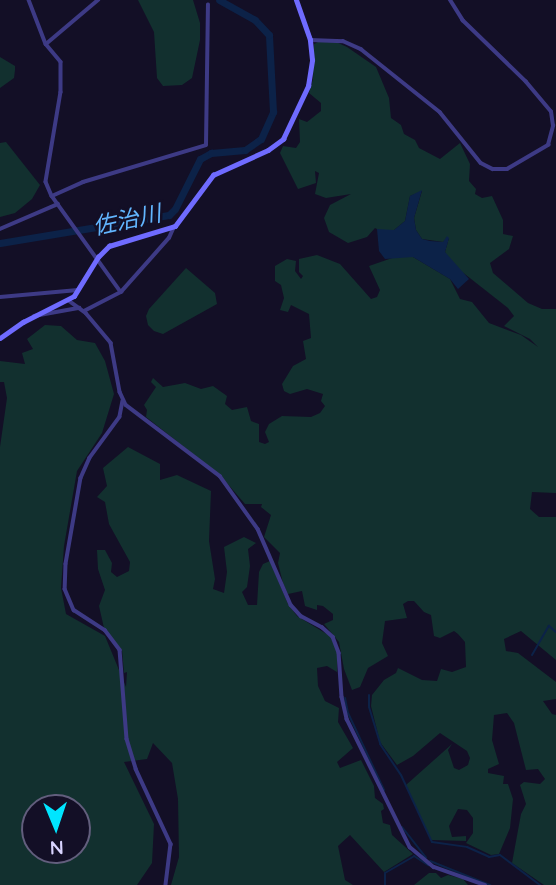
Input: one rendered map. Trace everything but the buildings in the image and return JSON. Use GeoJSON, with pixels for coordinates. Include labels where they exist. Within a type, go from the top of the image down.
{"type":"FeatureCollection","features":[{"type":"Feature","properties":{"kind":"main road"},"geometry":{"type":"LineString","coordinates":[[0,338],[34,316],[68,300],[78,290],[98,257],[120,241],[156,234],[175,226],[213,175],[268,150],[283,139],[308,86],[310,40],[296,0]]}},
{"type":"Feature","properties":{"kind":"street"},"geometry":{"type":"LineString","coordinates":[[29,0],[46,44],[61,62],[62,78],[46,183],[52,196],[121,292]]}},
{"type":"Feature","properties":{"kind":"street"},"geometry":{"type":"LineString","coordinates":[[46,44],[98,0]]}},
{"type":"Feature","properties":{"kind":"street"},"geometry":{"type":"LineString","coordinates":[[310,40],[343,41],[360,49],[440,111],[481,163],[493,169],[507,169],[548,145],[553,126],[551,112],[526,82],[463,21],[450,0]]}},
{"type":"Feature","properties":{"kind":"street"},"geometry":{"type":"LineString","coordinates":[[52,196],[83,182],[206,145],[208,5]]}},
{"type":"Feature","properties":{"kind":"street"},"geometry":{"type":"LineString","coordinates":[[0,229],[58,204]]}},
{"type":"Feature","properties":{"kind":"street"},"geometry":{"type":"LineString","coordinates":[[34,316],[81,310],[121,292],[169,238],[175,226]]}},
{"type":"Feature","properties":{"kind":"street"},"geometry":{"type":"LineString","coordinates":[[0,297],[78,290]]}},
{"type":"Feature","properties":{"kind":"street"},"geometry":{"type":"LineString","coordinates":[[68,300],[81,310],[111,343],[123,401],[120,417],[90,458],[81,478],[66,564],[65,589],[74,610],[105,631],[120,650],[127,739],[136,769],[171,844],[166,885]]}},
{"type":"Feature","properties":{"kind":"street"},"geometry":{"type":"LineString","coordinates":[[123,401],[220,476],[258,528],[292,606],[301,616],[322,626],[333,637],[340,653],[346,719],[410,847],[434,867],[485,885]]}},
{"type":"Feature","properties":{"kind":"green space"},"geometry":{"type":"Polygon","coordinates":[[[138,0],[193,0],[200,23],[200,40],[192,78],[182,85],[163,86],[157,78],[154,32],[138,0]]]}},
{"type":"Feature","properties":{"kind":"green space"},"geometry":{"type":"Polygon","coordinates":[[[336,42],[376,67],[389,98],[391,118],[401,125],[404,134],[415,140],[419,148],[440,159],[460,143],[470,164],[469,181],[476,189],[475,194],[482,198],[492,196],[503,220],[503,234],[513,236],[509,249],[490,263],[493,273],[528,303],[542,309],[556,309],[556,493],[532,492],[530,509],[539,517],[556,517],[556,660],[521,631],[504,639],[506,651],[518,653],[556,682],[556,699],[543,701],[552,714],[556,715],[556,885],[544,885],[512,863],[521,814],[526,804],[520,785],[524,782],[540,784],[545,779],[538,769],[526,770],[514,723],[507,713],[494,715],[492,740],[499,764],[488,769],[488,773],[504,776],[503,784],[508,784],[513,799],[510,828],[499,854],[491,855],[466,843],[473,833],[473,818],[467,810],[458,809],[449,826],[452,837],[466,836],[466,841],[431,840],[406,785],[452,744],[448,750],[454,768],[459,770],[468,765],[470,758],[467,751],[440,733],[413,756],[397,765],[380,742],[371,706],[372,695],[398,668],[422,680],[437,681],[441,669],[452,672],[466,667],[465,642],[458,634],[454,631],[440,638],[434,636],[431,615],[424,612],[414,601],[408,601],[403,604],[407,618],[385,621],[382,643],[388,656],[368,668],[360,687],[352,690],[344,669],[339,642],[324,624],[333,620],[333,614],[323,606],[317,605],[317,610],[305,606],[302,591],[288,594],[278,563],[280,553],[264,537],[271,515],[261,507],[262,504],[245,504],[220,475],[146,417],[147,410],[144,405],[156,387],[151,382],[153,378],[163,387],[185,383],[201,389],[213,386],[227,396],[225,404],[232,410],[247,407],[251,421],[259,424],[259,442],[265,444],[269,442],[265,432],[269,424],[282,416],[311,417],[320,413],[325,406],[321,401],[323,394],[307,389],[290,394],[284,391],[282,384],[293,366],[306,359],[303,341],[311,338],[309,314],[291,305],[288,312],[280,310],[284,298],[281,285],[275,281],[275,266],[287,259],[296,261],[295,271],[301,279],[303,276],[299,272],[299,259],[317,255],[340,264],[371,299],[377,297],[380,290],[369,266],[398,256],[413,257],[450,279],[460,299],[472,302],[489,323],[521,335],[538,347],[530,339],[504,326],[514,316],[508,308],[452,264],[445,252],[449,238],[443,242],[422,239],[416,230],[414,218],[422,191],[410,196],[405,221],[394,230],[383,232],[375,228],[367,237],[348,243],[329,232],[324,218],[330,205],[351,194],[326,198],[315,194],[319,173],[315,171],[316,183],[298,189],[280,153],[283,146],[296,148],[300,142],[299,119],[307,122],[321,111],[321,103],[309,93],[313,79],[314,44],[336,42]]]}},
{"type":"Feature","properties":{"kind":"green space"},"geometry":{"type":"Polygon","coordinates":[[[0,57],[15,66],[15,70],[14,78],[0,88],[0,57]]]}},
{"type":"Feature","properties":{"kind":"green space"},"geometry":{"type":"Polygon","coordinates":[[[6,142],[40,185],[32,199],[15,213],[0,217],[0,143],[6,142]]]}},
{"type":"Feature","properties":{"kind":"green space"},"geometry":{"type":"Polygon","coordinates":[[[186,268],[215,293],[217,304],[163,334],[154,331],[148,325],[146,316],[149,309],[186,268]]]}},
{"type":"Feature","properties":{"kind":"green space"},"geometry":{"type":"Polygon","coordinates":[[[45,325],[61,326],[77,340],[95,343],[105,361],[114,394],[102,433],[77,471],[64,546],[61,588],[66,614],[105,636],[126,687],[127,672],[124,673],[122,650],[104,628],[99,606],[105,590],[98,569],[97,550],[105,550],[112,563],[111,572],[117,577],[129,571],[130,562],[109,524],[105,502],[97,497],[107,486],[103,468],[128,447],[160,464],[160,480],[177,475],[211,491],[209,541],[215,579],[213,589],[224,593],[227,572],[224,547],[244,537],[256,543],[248,549],[250,566],[247,587],[242,592],[248,605],[257,605],[259,572],[263,564],[270,561],[288,604],[297,616],[330,636],[337,650],[337,672],[327,666],[317,668],[318,686],[325,701],[339,708],[338,722],[353,748],[337,762],[340,768],[361,760],[374,786],[375,798],[383,804],[383,823],[390,825],[392,835],[413,854],[384,872],[350,835],[338,846],[345,880],[353,885],[171,885],[179,857],[178,799],[172,763],[153,743],[147,759],[124,762],[154,824],[152,863],[137,885],[0,885],[0,447],[7,398],[4,382],[0,382],[0,361],[25,364],[22,353],[33,349],[27,339],[45,325]]]}},
{"type":"Feature","properties":{"kind":"green space"},"geometry":{"type":"Polygon","coordinates":[[[429,873],[436,873],[441,878],[448,875],[463,879],[468,885],[414,885],[429,873]]]}},
{"type":"Feature","properties":{"kind":"water"},"geometry":{"type":"Polygon","coordinates":[[[422,190],[414,218],[416,230],[422,239],[430,241],[443,242],[447,236],[449,238],[445,252],[469,279],[458,289],[450,279],[413,257],[385,259],[379,251],[377,229],[394,230],[405,221],[410,196],[422,190]]]}},
{"type":"Feature","properties":{"kind":"waterway","name":"佐治川"},"geometry":{"type":"LineString","coordinates":[[0,243],[169,215],[175,209],[200,159],[211,153],[245,150],[261,139],[273,112],[269,35],[255,20],[219,0]]}},
{"type":"Feature","properties":{"kind":"waterway"},"geometry":{"type":"LineString","coordinates":[[532,655],[549,626],[556,632]]}},
{"type":"Feature","properties":{"kind":"waterway"},"geometry":{"type":"LineString","coordinates":[[369,695],[369,707],[380,744],[401,775],[432,842],[467,847],[489,857],[500,855],[540,885]]}},
{"type":"Feature","properties":{"kind":"waterway"},"geometry":{"type":"LineString","coordinates":[[345,698],[348,713],[384,790]]}},
{"type":"Feature","properties":{"kind":"waterway"},"geometry":{"type":"LineString","coordinates":[[402,827],[426,858]]}},
{"type":"Feature","properties":{"kind":"waterway"},"geometry":{"type":"LineString","coordinates":[[385,885],[385,873],[414,856],[428,865]]}},
{"type":"Feature","properties":{"kind":"waterway"},"geometry":{"type":"LineString","coordinates":[[430,861],[490,885]]}}]}
